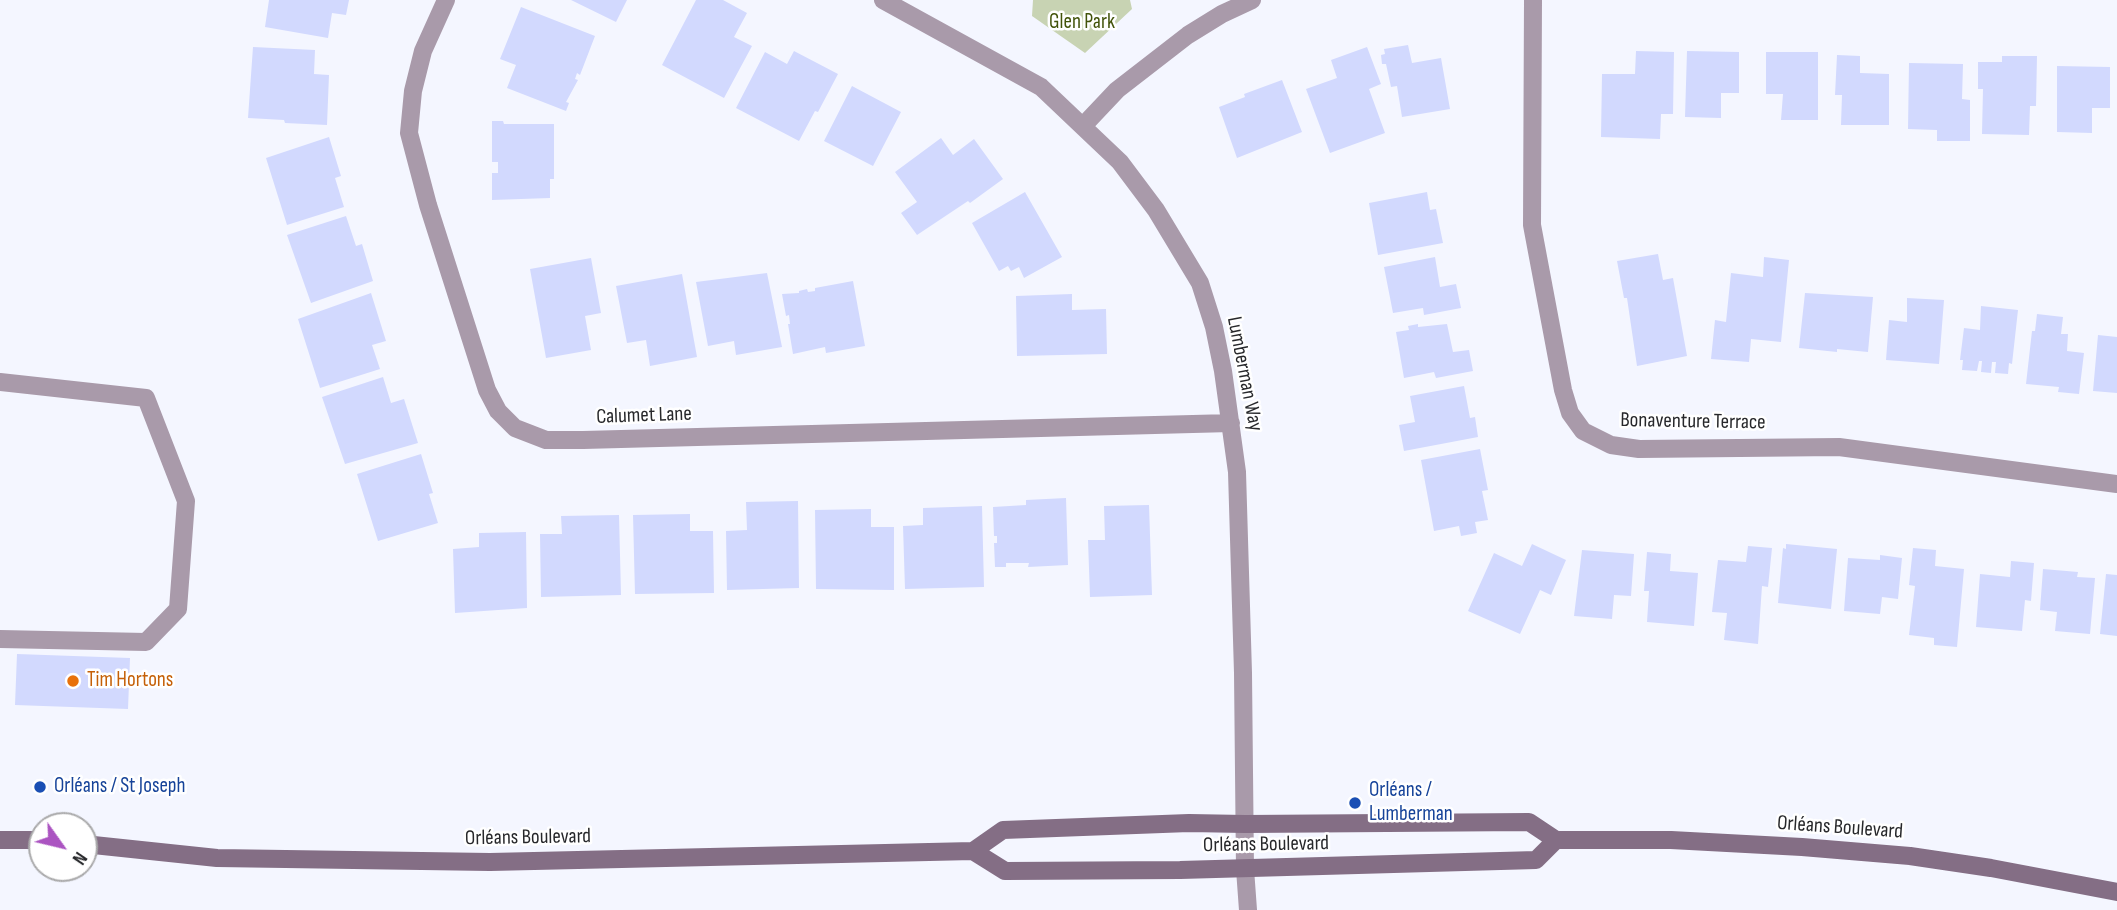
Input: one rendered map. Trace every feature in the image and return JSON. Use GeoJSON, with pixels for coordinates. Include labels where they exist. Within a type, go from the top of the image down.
{"type":"FeatureCollection","features":[{"type":"Feature","properties":{"kind":"main road","name":"Orléans Boulevard"},"geometry":{"type":"LineString","coordinates":[[973,851],[1003,830],[1189,823],[1529,822],[1556,840],[1684,841],[1802,846],[1910,856],[2117,892]]}},
{"type":"Feature","properties":{"kind":"main road"},"geometry":{"type":"LineString","coordinates":[[0,840],[28,840]]}},
{"type":"Feature","properties":{"kind":"main road","name":"Orléans Boulevard"},"geometry":{"type":"LineString","coordinates":[[98,845],[217,858],[490,862],[973,851],[1005,870],[1245,869],[1536,860],[1556,840]]}},
{"type":"Feature","properties":{"kind":"street","name":"Calumet Lane"},"geometry":{"type":"LineString","coordinates":[[446,0],[423,51],[413,92],[409,133],[428,205],[487,390],[498,411],[515,428],[547,440],[583,440],[1231,424]]}},
{"type":"Feature","properties":{"kind":"street","name":"Lumberman Way"},"geometry":{"type":"LineString","coordinates":[[883,0],[1041,87],[1120,162],[1156,210],[1200,283],[1214,327],[1231,424],[1238,497],[1248,910]]}},
{"type":"Feature","properties":{"kind":"street"},"geometry":{"type":"LineString","coordinates":[[1083,126],[1117,90],[1188,35],[1222,14],[1252,0]]}},
{"type":"Feature","properties":{"kind":"street","name":"Bonaventure Terrace"},"geometry":{"type":"LineString","coordinates":[[1532,0],[1532,225],[1563,390],[1570,413],[1583,431],[1611,445],[1640,449],[1839,447],[2117,484]]}},
{"type":"Feature","properties":{"kind":"street"},"geometry":{"type":"LineString","coordinates":[[0,382],[146,398],[186,501],[178,609],[146,642],[0,639]]}},
{"type":"Feature","properties":{"kind":"green space","name":"Glen Park"},"geometry":{"type":"Polygon","coordinates":[[[1033,0],[1130,0],[1132,9],[1085,53],[1032,16],[1033,0]]]}},
{"type":"Feature","properties":{"kind":"building"},"geometry":{"type":"Polygon","coordinates":[[[269,0],[349,0],[346,15],[332,13],[328,38],[265,27],[269,0]]]}},
{"type":"Feature","properties":{"kind":"building"},"geometry":{"type":"Polygon","coordinates":[[[571,0],[627,0],[616,22],[571,0]]]}},
{"type":"Feature","properties":{"kind":"building"},"geometry":{"type":"Polygon","coordinates":[[[696,0],[723,0],[747,13],[734,37],[752,46],[724,98],[662,65],[696,0]]]}},
{"type":"Feature","properties":{"kind":"building"},"geometry":{"type":"Polygon","coordinates":[[[521,7],[595,36],[580,75],[577,73],[575,79],[578,80],[566,102],[569,103],[566,111],[507,88],[516,65],[500,59],[521,7]]]}},
{"type":"Feature","properties":{"kind":"building"},"geometry":{"type":"Polygon","coordinates":[[[1408,45],[1412,63],[1441,58],[1450,109],[1402,117],[1397,86],[1391,87],[1381,55],[1385,54],[1384,49],[1408,45]]]}},
{"type":"Feature","properties":{"kind":"building"},"geometry":{"type":"Polygon","coordinates":[[[253,47],[315,50],[314,74],[329,75],[327,125],[248,118],[253,47]]]}},
{"type":"Feature","properties":{"kind":"building"},"geometry":{"type":"Polygon","coordinates":[[[1367,47],[1381,84],[1369,89],[1385,133],[1330,153],[1306,89],[1337,78],[1331,60],[1367,47]]]}},
{"type":"Feature","properties":{"kind":"building"},"geometry":{"type":"Polygon","coordinates":[[[794,51],[838,74],[799,141],[736,108],[765,52],[787,64],[794,51]]]}},
{"type":"Feature","properties":{"kind":"building"},"geometry":{"type":"Polygon","coordinates":[[[1636,51],[1674,52],[1673,114],[1661,114],[1660,139],[1601,137],[1602,74],[1635,74],[1636,51]]]}},
{"type":"Feature","properties":{"kind":"building"},"geometry":{"type":"Polygon","coordinates":[[[1687,51],[1739,52],[1739,93],[1721,93],[1721,118],[1685,117],[1687,51]]]}},
{"type":"Feature","properties":{"kind":"building"},"geometry":{"type":"Polygon","coordinates":[[[1766,52],[1818,52],[1818,120],[1781,120],[1783,94],[1766,94],[1766,52]]]}},
{"type":"Feature","properties":{"kind":"building"},"geometry":{"type":"Polygon","coordinates":[[[1837,55],[1860,56],[1860,73],[1889,74],[1889,125],[1841,125],[1842,95],[1835,95],[1837,55]]]}},
{"type":"Feature","properties":{"kind":"building"},"geometry":{"type":"Polygon","coordinates":[[[2002,56],[2037,56],[2036,106],[2030,106],[2029,135],[1982,134],[1983,89],[1978,89],[1978,62],[2002,62],[2002,56]]]}},
{"type":"Feature","properties":{"kind":"building"},"geometry":{"type":"Polygon","coordinates":[[[1909,63],[1963,64],[1962,99],[1970,100],[1970,141],[1937,141],[1937,130],[1908,129],[1909,63]]]}},
{"type":"Feature","properties":{"kind":"building"},"geometry":{"type":"Polygon","coordinates":[[[2057,66],[2110,67],[2110,108],[2092,108],[2092,133],[2057,132],[2057,66]]]}},
{"type":"Feature","properties":{"kind":"building"},"geometry":{"type":"Polygon","coordinates":[[[1282,80],[1302,132],[1237,158],[1219,107],[1245,97],[1244,94],[1282,80]]]}},
{"type":"Feature","properties":{"kind":"building"},"geometry":{"type":"Polygon","coordinates":[[[852,86],[901,112],[873,166],[824,141],[852,86]]]}},
{"type":"Feature","properties":{"kind":"building"},"geometry":{"type":"Polygon","coordinates":[[[492,121],[503,121],[504,124],[554,124],[554,179],[550,179],[550,198],[492,200],[492,173],[498,173],[498,162],[492,162],[492,121]]]}},
{"type":"Feature","properties":{"kind":"building"},"geometry":{"type":"Polygon","coordinates":[[[329,137],[341,176],[335,178],[344,207],[287,225],[266,158],[329,137]]]}},
{"type":"Feature","properties":{"kind":"building"},"geometry":{"type":"Polygon","coordinates":[[[941,138],[953,155],[974,139],[1003,179],[970,203],[968,201],[917,235],[901,213],[917,202],[895,172],[941,138]]]}},
{"type":"Feature","properties":{"kind":"building"},"geometry":{"type":"Polygon","coordinates":[[[1025,192],[1062,257],[1024,278],[1019,267],[1011,271],[1008,266],[999,271],[972,223],[1025,192]]]}},
{"type":"Feature","properties":{"kind":"building"},"geometry":{"type":"Polygon","coordinates":[[[1427,192],[1430,210],[1436,209],[1443,243],[1378,255],[1369,203],[1427,192]]]}},
{"type":"Feature","properties":{"kind":"building"},"geometry":{"type":"Polygon","coordinates":[[[346,216],[356,246],[362,244],[373,281],[311,303],[287,235],[346,216]]]}},
{"type":"Feature","properties":{"kind":"building"},"geometry":{"type":"Polygon","coordinates":[[[1658,254],[1663,280],[1673,278],[1687,356],[1637,366],[1627,298],[1624,298],[1617,261],[1658,254]]]}},
{"type":"Feature","properties":{"kind":"building"},"geometry":{"type":"Polygon","coordinates":[[[1435,257],[1440,287],[1456,284],[1461,308],[1424,315],[1423,308],[1393,313],[1384,267],[1435,257]]]}},
{"type":"Feature","properties":{"kind":"building"},"geometry":{"type":"Polygon","coordinates":[[[1764,257],[1789,260],[1781,342],[1751,339],[1749,362],[1711,359],[1715,320],[1726,322],[1731,273],[1763,277],[1764,257]]]}},
{"type":"Feature","properties":{"kind":"building"},"geometry":{"type":"Polygon","coordinates":[[[591,258],[601,313],[585,316],[591,350],[546,358],[530,269],[591,258]]]}},
{"type":"Feature","properties":{"kind":"building"},"geometry":{"type":"Polygon","coordinates":[[[767,273],[782,347],[736,355],[734,341],[708,346],[696,282],[767,273]]]}},
{"type":"Feature","properties":{"kind":"building"},"geometry":{"type":"Polygon","coordinates":[[[682,274],[697,357],[650,366],[646,340],[627,343],[616,286],[682,274]]]}},
{"type":"Feature","properties":{"kind":"building"},"geometry":{"type":"Polygon","coordinates":[[[853,281],[865,346],[826,353],[825,347],[793,354],[789,315],[786,316],[782,294],[799,293],[807,289],[808,292],[815,291],[815,288],[853,281]]]}},
{"type":"Feature","properties":{"kind":"building"},"geometry":{"type":"Polygon","coordinates":[[[371,293],[386,341],[372,345],[380,369],[320,388],[298,319],[371,293]]]}},
{"type":"Feature","properties":{"kind":"building"},"geometry":{"type":"Polygon","coordinates":[[[1805,293],[1873,297],[1868,352],[1799,348],[1805,293]]]}},
{"type":"Feature","properties":{"kind":"building"},"geometry":{"type":"Polygon","coordinates":[[[1072,294],[1072,310],[1106,309],[1107,354],[1017,356],[1016,296],[1072,294]]]}},
{"type":"Feature","properties":{"kind":"building"},"geometry":{"type":"Polygon","coordinates":[[[1907,298],[1944,300],[1939,364],[1886,360],[1889,320],[1907,322],[1907,298]]]}},
{"type":"Feature","properties":{"kind":"building"},"geometry":{"type":"Polygon","coordinates":[[[1981,306],[2018,310],[2012,364],[2009,363],[2008,374],[1995,373],[1996,362],[1992,362],[1991,373],[1981,372],[1982,361],[1979,361],[1977,371],[1962,370],[1963,360],[1960,360],[1964,328],[1980,330],[1981,306]]]}},
{"type":"Feature","properties":{"kind":"building"},"geometry":{"type":"Polygon","coordinates":[[[2037,314],[2063,317],[2061,334],[2068,334],[2067,351],[2084,353],[2079,394],[2058,392],[2059,387],[2026,384],[2032,331],[2035,331],[2037,314]]]}},
{"type":"Feature","properties":{"kind":"building"},"geometry":{"type":"Polygon","coordinates":[[[1418,324],[1418,327],[1447,324],[1453,352],[1469,350],[1473,371],[1436,378],[1434,372],[1404,378],[1396,332],[1409,330],[1408,326],[1418,324]]]}},
{"type":"Feature","properties":{"kind":"building"},"geometry":{"type":"Polygon","coordinates":[[[2098,335],[2117,337],[2117,393],[2093,391],[2098,335]]]}},
{"type":"Feature","properties":{"kind":"building"},"geometry":{"type":"Polygon","coordinates":[[[383,377],[391,403],[404,399],[418,443],[345,464],[322,397],[383,377]]]}},
{"type":"Feature","properties":{"kind":"building"},"geometry":{"type":"Polygon","coordinates":[[[1464,386],[1470,418],[1475,417],[1478,437],[1404,451],[1399,425],[1415,422],[1410,396],[1464,386]]]}},
{"type":"Feature","properties":{"kind":"building"},"geometry":{"type":"Polygon","coordinates":[[[1480,449],[1488,490],[1482,491],[1488,520],[1475,522],[1477,533],[1461,536],[1459,526],[1434,531],[1421,460],[1480,449]]]}},
{"type":"Feature","properties":{"kind":"building"},"geometry":{"type":"Polygon","coordinates":[[[421,454],[433,493],[429,494],[438,523],[378,541],[357,474],[421,454]]]}},
{"type":"Feature","properties":{"kind":"building"},"geometry":{"type":"Polygon","coordinates":[[[1066,498],[1068,565],[1028,567],[1029,563],[1006,563],[1006,567],[995,567],[994,543],[997,543],[997,536],[994,536],[993,507],[1026,505],[1026,500],[1066,498]]]}},
{"type":"Feature","properties":{"kind":"building"},"geometry":{"type":"Polygon","coordinates":[[[798,501],[799,588],[727,590],[726,531],[747,530],[746,502],[798,501]]]}},
{"type":"Feature","properties":{"kind":"building"},"geometry":{"type":"Polygon","coordinates":[[[1149,505],[1152,595],[1090,597],[1088,540],[1105,540],[1104,506],[1149,505]]]}},
{"type":"Feature","properties":{"kind":"building"},"geometry":{"type":"Polygon","coordinates":[[[982,506],[984,587],[905,589],[903,526],[923,525],[923,508],[982,506]]]}},
{"type":"Feature","properties":{"kind":"building"},"geometry":{"type":"Polygon","coordinates":[[[871,509],[871,527],[894,527],[894,590],[816,589],[815,510],[871,509]]]}},
{"type":"Feature","properties":{"kind":"building"},"geometry":{"type":"Polygon","coordinates":[[[690,514],[690,531],[713,531],[714,593],[635,594],[633,515],[690,514]]]}},
{"type":"Feature","properties":{"kind":"building"},"geometry":{"type":"Polygon","coordinates":[[[619,515],[621,595],[541,597],[540,534],[562,534],[561,516],[619,515]]]}},
{"type":"Feature","properties":{"kind":"building"},"geometry":{"type":"Polygon","coordinates":[[[526,532],[527,608],[455,613],[453,549],[479,547],[479,533],[526,532]]]}},
{"type":"Feature","properties":{"kind":"building"},"geometry":{"type":"Polygon","coordinates":[[[1532,544],[1566,560],[1551,595],[1540,590],[1520,634],[1468,611],[1494,553],[1522,566],[1532,544]]]}},
{"type":"Feature","properties":{"kind":"building"},"geometry":{"type":"Polygon","coordinates":[[[1786,544],[1837,549],[1831,609],[1778,603],[1783,548],[1786,549],[1786,544]]]}},
{"type":"Feature","properties":{"kind":"building"},"geometry":{"type":"Polygon","coordinates":[[[1748,546],[1772,548],[1768,587],[1762,586],[1758,644],[1724,640],[1727,613],[1712,612],[1718,560],[1746,562],[1748,546]]]}},
{"type":"Feature","properties":{"kind":"building"},"geometry":{"type":"Polygon","coordinates":[[[1913,548],[1936,550],[1935,566],[1964,569],[1957,647],[1934,645],[1934,638],[1909,635],[1915,586],[1909,585],[1913,548]]]}},
{"type":"Feature","properties":{"kind":"building"},"geometry":{"type":"Polygon","coordinates":[[[1582,550],[1634,554],[1631,596],[1614,595],[1612,619],[1574,616],[1582,550]]]}},
{"type":"Feature","properties":{"kind":"building"},"geometry":{"type":"Polygon","coordinates":[[[1647,552],[1671,554],[1670,571],[1698,573],[1694,626],[1647,622],[1649,591],[1644,591],[1647,552]]]}},
{"type":"Feature","properties":{"kind":"building"},"geometry":{"type":"Polygon","coordinates":[[[1880,555],[1902,558],[1898,599],[1882,597],[1880,614],[1844,611],[1848,558],[1880,560],[1880,555]]]}},
{"type":"Feature","properties":{"kind":"building"},"geometry":{"type":"Polygon","coordinates":[[[2011,561],[2034,563],[2031,601],[2025,600],[2022,631],[1976,627],[1980,574],[2010,577],[2011,561]]]}},
{"type":"Feature","properties":{"kind":"building"},"geometry":{"type":"Polygon","coordinates":[[[2043,569],[2078,572],[2077,577],[2095,578],[2090,634],[2055,631],[2057,612],[2040,610],[2043,569]]]}},
{"type":"Feature","properties":{"kind":"building"},"geometry":{"type":"Polygon","coordinates":[[[2106,574],[2117,575],[2117,636],[2100,634],[2106,574]]]}},
{"type":"Feature","properties":{"kind":"building","name":"Tim Hortons"},"geometry":{"type":"Polygon","coordinates":[[[17,654],[130,658],[128,709],[15,705],[17,654]]]}},
{"type":"Feature","properties":{"kind":"place","name":"Tim Hortons"},"geometry":{"type":"Point","coordinates":[73,681]}},
{"type":"Feature","properties":{"kind":"place","name":"Orléans / St Joseph"},"geometry":{"type":"Point","coordinates":[40,787]}},
{"type":"Feature","properties":{"kind":"place","name":"Orléans / Lumberman"},"geometry":{"type":"Point","coordinates":[1355,803]}}]}
